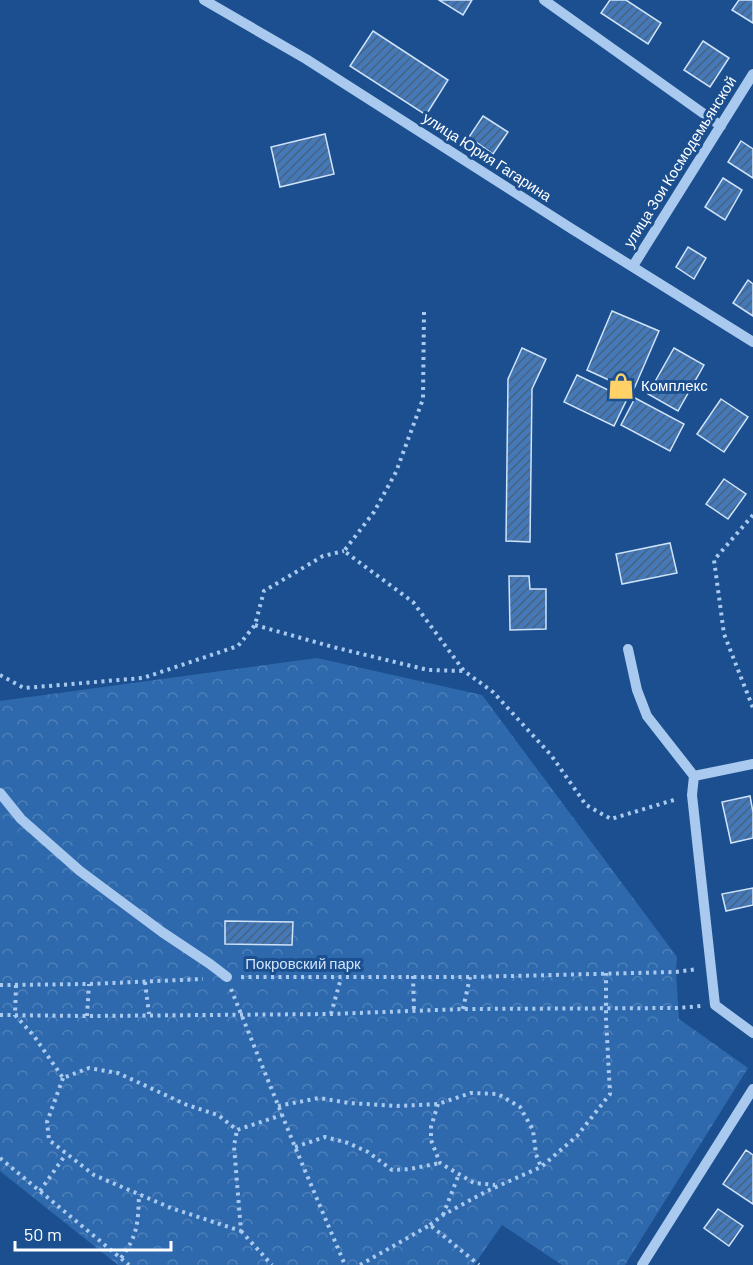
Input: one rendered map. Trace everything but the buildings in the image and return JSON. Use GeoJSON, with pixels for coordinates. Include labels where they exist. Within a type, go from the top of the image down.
{"type":"FeatureCollection","features":[{"type":"Feature","properties":{"kind":"street","name":"улица Юрия Гагарина"},"geometry":{"type":"LineString","coordinates":[[204,0],[306,59],[753,342]]}},
{"type":"Feature","properties":{"kind":"street"},"geometry":{"type":"LineString","coordinates":[[544,0],[721,126]]}},
{"type":"Feature","properties":{"kind":"street","name":"улица Зои Космодемьянской"},"geometry":{"type":"LineString","coordinates":[[633,267],[753,74]]}},
{"type":"Feature","properties":{"kind":"street"},"geometry":{"type":"LineString","coordinates":[[628,650],[637,690],[647,716],[694,776],[692,795],[715,1005],[753,1033]]}},
{"type":"Feature","properties":{"kind":"street"},"geometry":{"type":"LineString","coordinates":[[694,776],[753,764]]}},
{"type":"Feature","properties":{"kind":"street"},"geometry":{"type":"LineString","coordinates":[[0,793],[21,819],[80,871],[227,977]]}},
{"type":"Feature","properties":{"kind":"street"},"geometry":{"type":"LineString","coordinates":[[642,1265],[753,1089]]}},
{"type":"Feature","properties":{"kind":"path"},"geometry":{"type":"LineString","coordinates":[[0,675],[24,688],[143,678],[238,646],[255,625],[264,591],[323,556],[344,551],[374,512],[396,472],[423,399],[424,312]]}},
{"type":"Feature","properties":{"kind":"path"},"geometry":{"type":"LineString","coordinates":[[753,514],[714,560],[724,634],[753,708]]}},
{"type":"Feature","properties":{"kind":"path"},"geometry":{"type":"LineString","coordinates":[[344,551],[413,602],[464,671],[493,692],[551,755],[586,805],[611,819],[692,795]]}},
{"type":"Feature","properties":{"kind":"path"},"geometry":{"type":"LineString","coordinates":[[255,625],[428,670],[464,671]]}},
{"type":"Feature","properties":{"kind":"path"},"geometry":{"type":"LineString","coordinates":[[0,985],[146,982],[227,977],[470,977],[606,974],[676,972],[712,967]]}},
{"type":"Feature","properties":{"kind":"path"},"geometry":{"type":"LineString","coordinates":[[360,1265],[498,1185],[541,1167],[577,1136],[610,1094],[606,974]]}},
{"type":"Feature","properties":{"kind":"path"},"geometry":{"type":"LineString","coordinates":[[413,976],[414,1011]]}},
{"type":"Feature","properties":{"kind":"path"},"geometry":{"type":"LineString","coordinates":[[227,977],[240,1014],[345,1265]]}},
{"type":"Feature","properties":{"kind":"path"},"geometry":{"type":"LineString","coordinates":[[463,1009],[470,977]]}},
{"type":"Feature","properties":{"kind":"path"},"geometry":{"type":"LineString","coordinates":[[332,1014],[340,978]]}},
{"type":"Feature","properties":{"kind":"path"},"geometry":{"type":"LineString","coordinates":[[146,982],[149,1014]]}},
{"type":"Feature","properties":{"kind":"path"},"geometry":{"type":"LineString","coordinates":[[87,1016],[89,984]]}},
{"type":"Feature","properties":{"kind":"path"},"geometry":{"type":"LineString","coordinates":[[16,985],[15,1015],[34,1036],[63,1078]]}},
{"type":"Feature","properties":{"kind":"path"},"geometry":{"type":"LineString","coordinates":[[0,1015],[332,1014],[463,1009],[678,1008],[715,1005]]}},
{"type":"Feature","properties":{"kind":"path"},"geometry":{"type":"LineString","coordinates":[[237,1130],[218,1115],[187,1105],[118,1073],[89,1068],[63,1078],[46,1122],[49,1140],[94,1175],[171,1208],[241,1230],[272,1265]]}},
{"type":"Feature","properties":{"kind":"path"},"geometry":{"type":"LineString","coordinates":[[278,1106],[319,1098],[350,1103],[397,1106],[438,1104],[471,1093],[498,1094],[520,1107],[533,1130],[536,1154],[541,1167]]}},
{"type":"Feature","properties":{"kind":"path"},"geometry":{"type":"LineString","coordinates":[[438,1104],[431,1127],[431,1140],[440,1163],[474,1183],[498,1185]]}},
{"type":"Feature","properties":{"kind":"path"},"geometry":{"type":"LineString","coordinates":[[237,1130],[282,1115]]}},
{"type":"Feature","properties":{"kind":"path"},"geometry":{"type":"LineString","coordinates":[[237,1130],[234,1146],[241,1230]]}},
{"type":"Feature","properties":{"kind":"path"},"geometry":{"type":"LineString","coordinates":[[295,1147],[325,1137],[348,1143],[368,1152],[392,1170],[440,1163]]}},
{"type":"Feature","properties":{"kind":"path"},"geometry":{"type":"LineString","coordinates":[[40,1191],[66,1154]]}},
{"type":"Feature","properties":{"kind":"path"},"geometry":{"type":"LineString","coordinates":[[0,1158],[129,1265]]}},
{"type":"Feature","properties":{"kind":"path"},"geometry":{"type":"LineString","coordinates":[[443,1215],[459,1174]]}},
{"type":"Feature","properties":{"kind":"path"},"geometry":{"type":"LineString","coordinates":[[121,1258],[131,1244],[138,1222],[139,1194]]}},
{"type":"Feature","properties":{"kind":"path"},"geometry":{"type":"LineString","coordinates":[[430,1225],[479,1265]]}},
{"type":"Feature","properties":{"kind":"green space","name":"Покровский парк"},"geometry":{"type":"Polygon","coordinates":[[[317,658],[482,695],[677,957],[679,1019],[748,1068],[625,1265],[562,1265],[502,1225],[474,1265],[118,1265],[0,1171],[0,701],[317,658]]]}},
{"type":"Feature","properties":{"kind":"place","name":"Комплекс"},"geometry":{"type":"Point","coordinates":[621,386]}}]}
